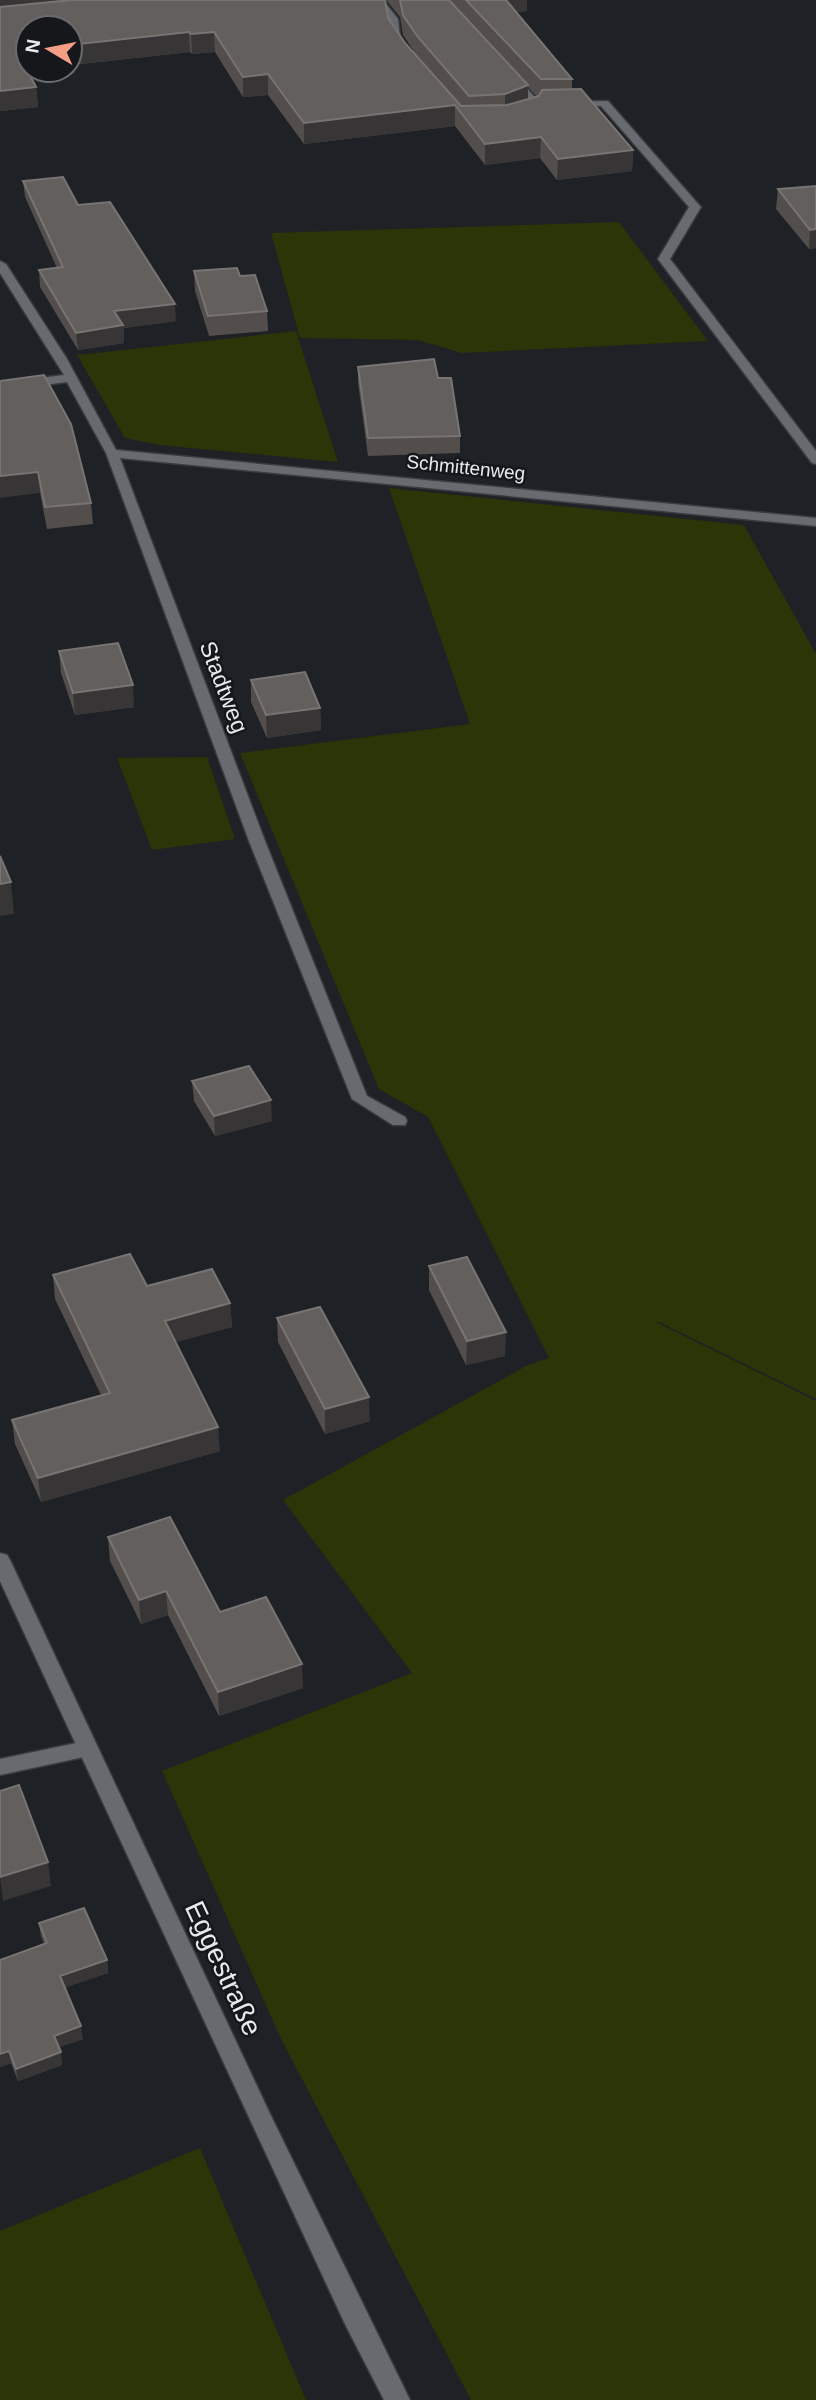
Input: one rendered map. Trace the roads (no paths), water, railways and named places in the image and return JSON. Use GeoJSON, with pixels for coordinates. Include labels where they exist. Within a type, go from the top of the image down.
{"type":"FeatureCollection","features":[{"type":"Feature","properties":{"kind":"street"},"geometry":{"type":"LineString","coordinates":[[378,0],[393,19],[395,36],[411,60]]}},
{"type":"Feature","properties":{"kind":"street"},"geometry":{"type":"LineString","coordinates":[[501,67],[536,105],[604,103],[695,207],[664,259],[816,460]]}},
{"type":"Feature","properties":{"kind":"street"},"geometry":{"type":"LineString","coordinates":[[524,115],[534,112],[536,105]]}},
{"type":"Feature","properties":{"kind":"street","name":"Stadtweg"},"geometry":{"type":"LineString","coordinates":[[0,264],[71,378],[112,453],[257,841],[360,1099],[399,1121]]}},
{"type":"Feature","properties":{"kind":"street"},"geometry":{"type":"LineString","coordinates":[[0,387],[71,378]]}},
{"type":"Feature","properties":{"kind":"street","name":"Schmittenweg"},"geometry":{"type":"LineString","coordinates":[[112,453],[816,522]]}},
{"type":"Feature","properties":{"kind":"street","name":"Eggestraße"},"geometry":{"type":"LineString","coordinates":[[0,1560],[86,1749],[354,2316],[397,2400]]}},
{"type":"Feature","properties":{"kind":"street"},"geometry":{"type":"LineString","coordinates":[[0,1768],[86,1749]]}}]}
